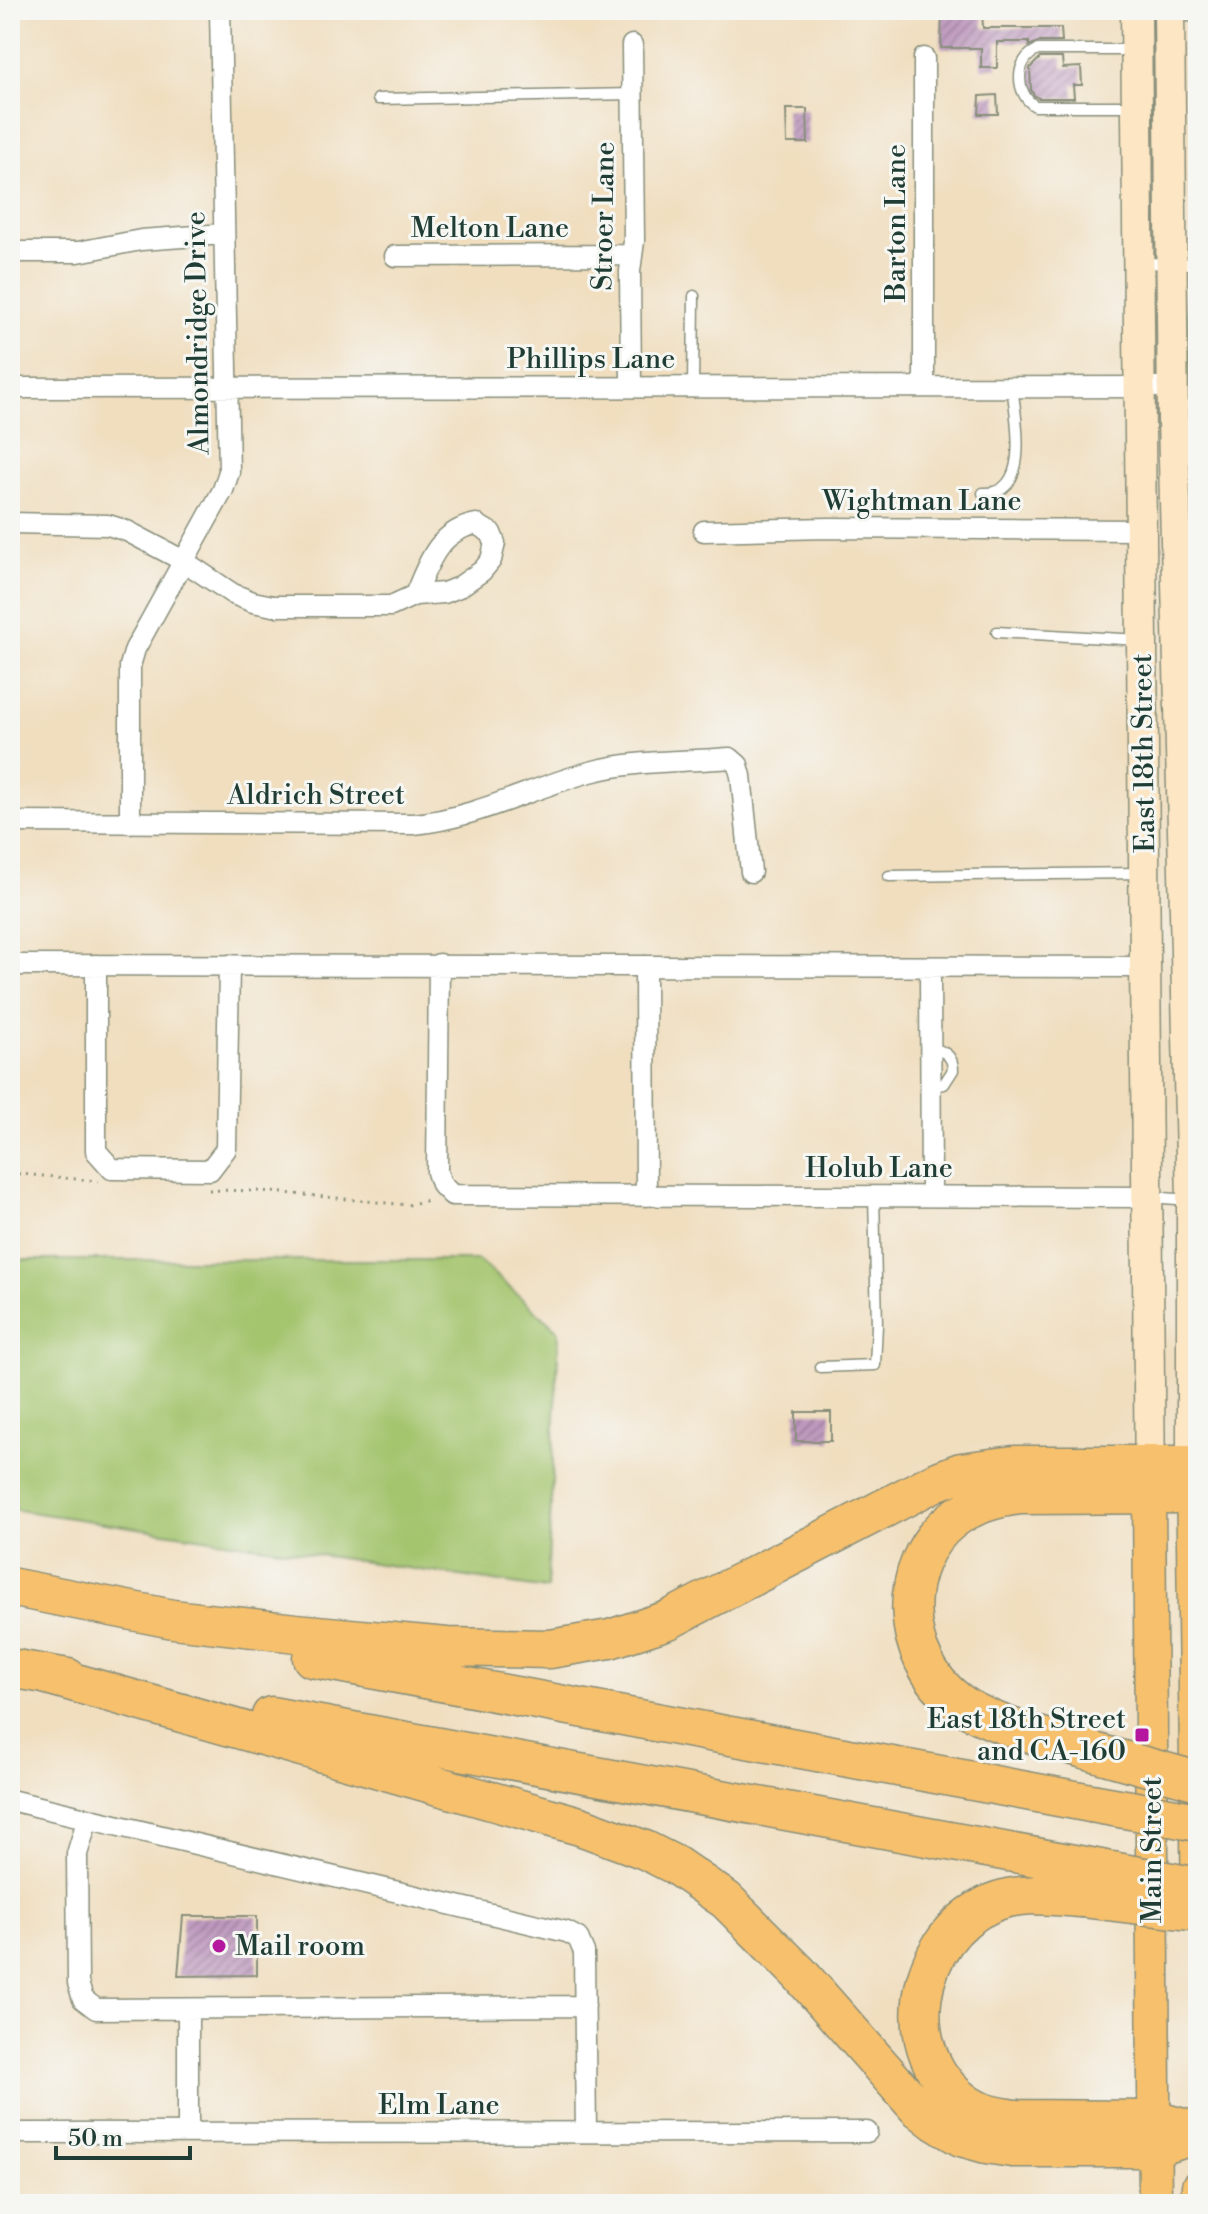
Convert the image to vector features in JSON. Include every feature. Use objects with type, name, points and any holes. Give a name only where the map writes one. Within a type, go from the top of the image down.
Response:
[{"type":"highway","points":[[10,1587],[173,1619],[320,1636],[460,1648],[550,1649],[610,1639],[668,1620],[935,1482],[961,1472],[1014,1465],[1150,1481]]},
{"type":"highway","points":[[1195,1480],[1150,1481],[993,1499],[952,1520],[935,1538],[920,1560],[910,1613],[922,1660],[938,1683],[957,1702],[1008,1724],[1198,1781]]},
{"type":"highway","points":[[10,1602],[1198,1822]]},
{"type":"highway","points":[[27,1671],[580,1826],[645,1850],[701,1882],[750,1922],[799,1973],[897,2087],[936,2122],[961,2137],[1012,2148],[1154,2134],[1198,2133]]},
{"type":"highway","points":[[27,1671],[1086,1883],[1198,1912]]},
{"type":"highway","points":[[1154,2134],[1014,2119],[991,2115],[969,2105],[949,2088],[933,2066],[923,2040],[920,2016],[922,1993],[929,1967],[940,1946],[955,1927],[984,1907],[1019,1896],[1086,1883],[1198,1887]]},
{"type":"main road","name":"East 18th Street","points":[[1136,10],[1150,1481]]},
{"type":"main road","name":"East 18th Street","points":[[1179,14],[1184,264],[1173,387],[1195,1200],[1195,1480]]},
{"type":"main road","name":"Main Street","points":[[1195,1480],[1198,1924]]},
{"type":"main road","name":"Main Street","points":[[1150,1481],[1155,2204]]},
{"type":"main road","points":[[1197,2204],[1198,2186]]},
{"type":"street","name":"Almondridge Drive","points":[[130,823],[130,666],[135,649],[223,490],[229,472],[220,10]]},
{"type":"street","name":"Stroer Lane","points":[[631,387],[632,45]]},
{"type":"street","name":"Barton Lane","points":[[924,58],[924,387]]},
{"type":"street","points":[[10,252],[78,252],[141,240],[224,234]]},
{"type":"street","name":"Melton Lane","points":[[395,256],[632,255]]},
{"type":"street","name":"Phillips Lane","points":[[10,388],[1173,387]]},
{"type":"street","points":[[10,523],[108,525],[127,531],[182,560],[233,594],[273,606],[391,606],[415,595]]},
{"type":"street","name":"Wightman Lane","points":[[704,531],[828,528],[1141,530]]},
{"type":"street","name":"Aldrich Street","points":[[10,822],[414,824],[474,813],[580,775],[613,767],[730,758],[738,765],[741,776],[751,872]]},
{"type":"street","points":[[439,964],[437,1172],[441,1184],[452,1195]]},
{"type":"street","points":[[10,965],[1146,967]]},
{"type":"street","points":[[96,965],[96,1151],[112,1169],[210,1170],[226,1149],[229,965]]},
{"type":"street","points":[[645,966],[646,1196]]},
{"type":"street","points":[[930,968],[931,1196]]},
{"type":"street","name":"Holub Lane","points":[[452,1195],[1148,1197]]},
{"type":"street","points":[[10,1800],[567,1932],[578,1938],[584,1952],[586,2132]]},
{"type":"street","points":[[88,1818],[77,1854],[78,1983],[83,1999],[96,2009],[585,2006]]},
{"type":"street","points":[[188,2009],[188,2133]]},
{"type":"street","name":"Elm Lane","points":[[10,2133],[867,2132]]},
{"type":"lane","points":[[1136,49],[1038,50],[1030,53],[1021,63],[1021,90],[1027,101],[1035,106],[1137,106]]},
{"type":"lane","points":[[378,99],[633,94]]},
{"type":"lane","points":[[1138,263],[1184,264]]},
{"type":"lane","points":[[693,387],[694,296]]},
{"type":"lane","points":[[983,493],[1004,489],[1014,476],[1017,453],[1012,387]]},
{"type":"lane","points":[[997,632],[1142,640]]},
{"type":"lane","points":[[889,876],[1145,873]]},
{"type":"lane","points":[[820,1367],[875,1365],[874,1195]]},
{"type":"lane","points":[[1148,1197],[1195,1200]]},
{"type":"path","points":[[10,1173],[101,1182]]},
{"type":"path","points":[[206,1190],[263,1191],[408,1205],[452,1195]]},
{"type":"green space","points":[[1186,294],[1198,294],[1198,557]]},
{"type":"green space","points":[[10,1260],[478,1260],[559,1331],[547,1589],[10,1509]]},
{"type":"building","points":[[942,10],[982,10],[983,28],[1061,28],[1062,42],[1038,42],[1029,46],[1029,42],[997,42],[997,68],[981,68],[981,48],[941,48]]},
{"type":"building","points":[[1040,58],[1062,58],[1063,68],[1081,67],[1082,85],[1073,85],[1074,98],[1038,98],[1034,95],[1030,68]]},
{"type":"building","points":[[997,95],[998,114],[979,114],[980,96]]},
{"type":"building","points":[[786,109],[807,109],[808,143],[787,143]]},
{"type":"building","points":[[796,1412],[831,1412],[831,1441],[796,1441]]},
{"type":"building","name":"Mail room","points":[[183,1916],[257,1916],[257,1975],[178,1976]]},
{"type":"place","name":"East 18th Street and CA-160","points":[[1142,1735]]},
{"type":"place","name":"Mail room","points":[[219,1946]]}]
